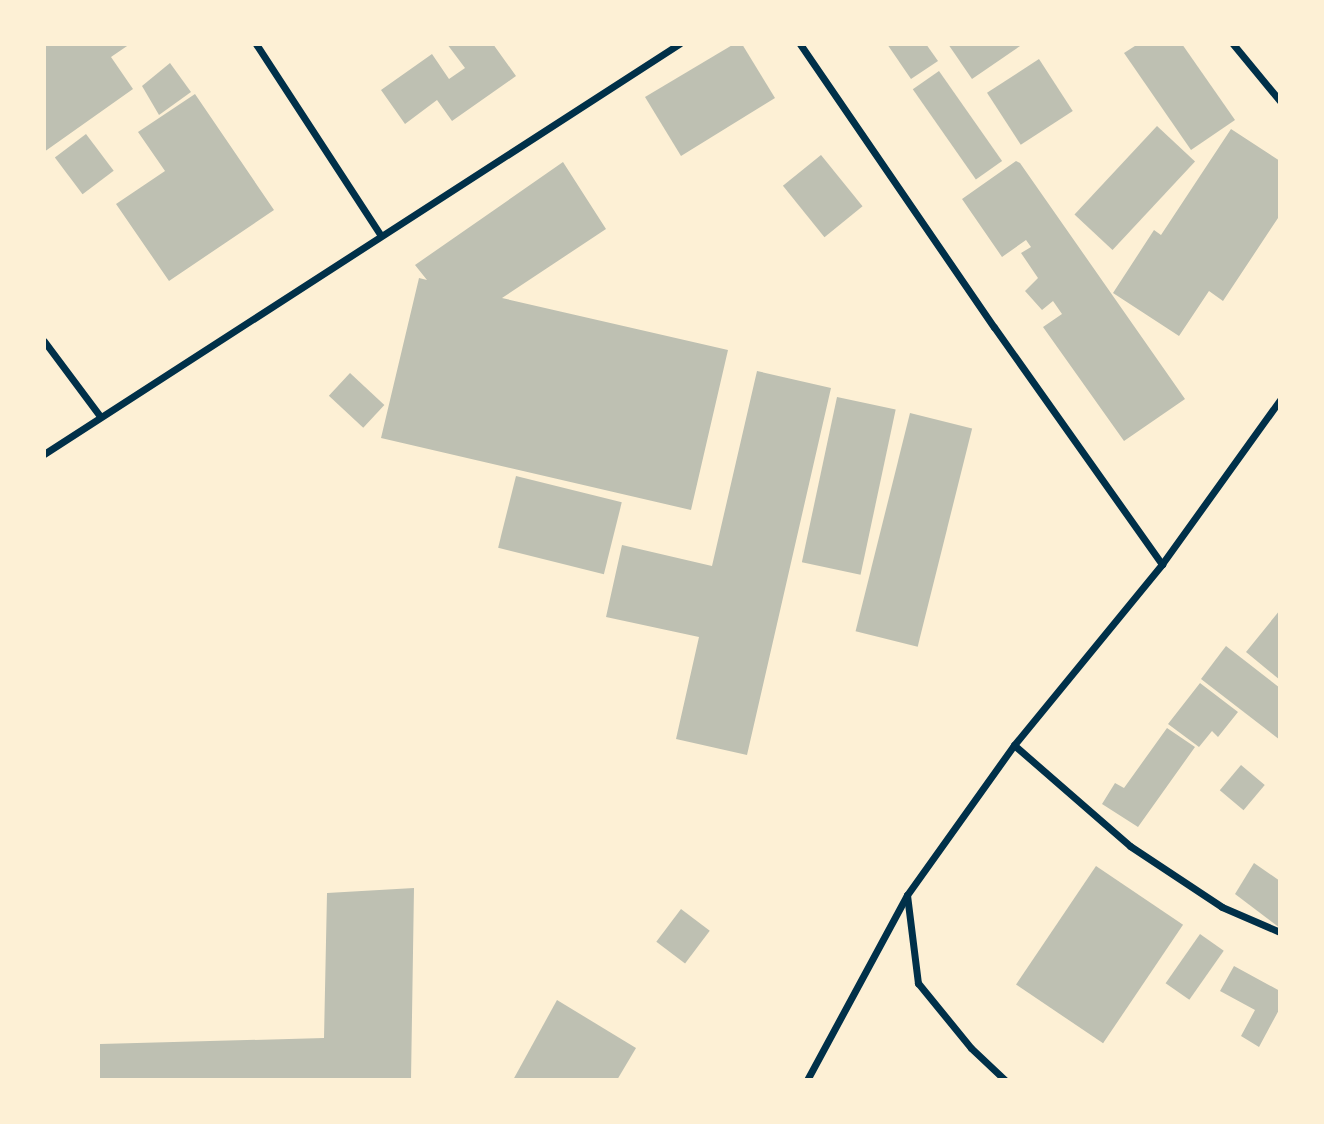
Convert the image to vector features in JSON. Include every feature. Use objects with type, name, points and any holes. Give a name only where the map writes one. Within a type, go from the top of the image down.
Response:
[{"type":"street","points":[[256,44],[380,234]]},
{"type":"street","points":[[44,453],[380,234],[679,44]]},
{"type":"street","points":[[800,44],[1161,564]]},
{"type":"street","points":[[1233,44],[1280,101]]},
{"type":"street","points":[[44,341],[100,416]]},
{"type":"street","points":[[807,1080],[906,895],[1014,746],[1161,564],[1280,400]]},
{"type":"street","points":[[1014,746],[1130,846],[1222,908],[1280,932]]},
{"type":"street","points":[[906,895],[918,983],[971,1048],[1005,1080]]},
{"type":"building","points":[[44,44],[130,44],[111,57],[133,89],[44,152]]},
{"type":"building","points":[[447,44],[493,44],[516,76],[452,121],[437,100],[405,124],[381,90],[432,54],[449,79],[465,68]]},
{"type":"building","points":[[734,44],[742,44],[775,98],[681,156],[645,97]]},
{"type":"building","points":[[887,44],[926,44],[938,61],[911,79]]},
{"type":"building","points":[[948,44],[1023,44],[972,79]]},
{"type":"building","points":[[1138,44],[1182,44],[1235,120],[1191,150],[1124,53]]},
{"type":"building","points":[[1039,59],[1073,111],[1021,145],[987,93]]},
{"type":"building","points":[[170,63],[191,92],[159,115],[142,86]]},
{"type":"building","points":[[939,71],[1002,161],[976,179],[913,89]]},
{"type":"building","points":[[195,94],[274,210],[169,281],[116,204],[165,171],[138,132]]},
{"type":"building","points":[[1157,126],[1195,161],[1113,250],[1074,214]]},
{"type":"building","points":[[1231,129],[1280,161],[1280,215],[1223,301],[1209,291],[1179,336],[1113,293],[1154,230],[1161,235]]},
{"type":"building","points":[[86,134],[114,171],[83,194],[55,157]]},
{"type":"building","points":[[821,155],[863,206],[824,237],[783,186]]},
{"type":"building","points":[[1016,161],[1020,163],[1185,399],[1124,441],[1043,327],[1062,314],[1053,301],[1042,310],[1025,291],[1038,278],[1021,253],[1031,247],[1026,240],[1002,257],[962,199]]},
{"type":"building","points":[[563,162],[606,229],[502,298],[728,350],[691,510],[381,438],[419,278],[427,280],[415,265]]},
{"type":"building","points":[[757,371],[831,388],[747,755],[676,739],[699,637],[606,617],[622,545],[712,566]]},
{"type":"building","points":[[350,373],[384,405],[363,428],[329,396]]},
{"type":"building","points":[[837,397],[896,409],[861,575],[802,562]]},
{"type":"building","points":[[910,413],[972,428],[918,647],[856,631]]},
{"type":"building","points":[[516,476],[622,502],[604,574],[498,548]]},
{"type":"building","points":[[1280,610],[1280,680],[1246,652]]},
{"type":"building","points":[[1226,646],[1280,688],[1280,740],[1201,679]]},
{"type":"building","points":[[1200,683],[1238,712],[1218,737],[1212,731],[1199,747],[1168,724]]},
{"type":"building","points":[[1167,728],[1195,747],[1138,827],[1102,804],[1115,783],[1124,788]]},
{"type":"building","points":[[1241,765],[1265,785],[1244,810],[1220,790]]},
{"type":"building","points":[[1254,863],[1280,881],[1280,928],[1235,894]]},
{"type":"building","points":[[1096,866],[1183,925],[1103,1043],[1016,985]]},
{"type":"building","points":[[414,888],[411,1080],[100,1080],[100,1044],[324,1038],[327,893]]},
{"type":"building","points":[[681,909],[710,931],[685,963],[656,942]]},
{"type":"building","points":[[1200,934],[1224,951],[1189,1000],[1166,983]]},
{"type":"building","points":[[1234,966],[1280,991],[1280,1008],[1259,1047],[1241,1036],[1255,1010],[1220,991]]},
{"type":"building","points":[[557,1000],[636,1048],[617,1080],[513,1080]]}]
